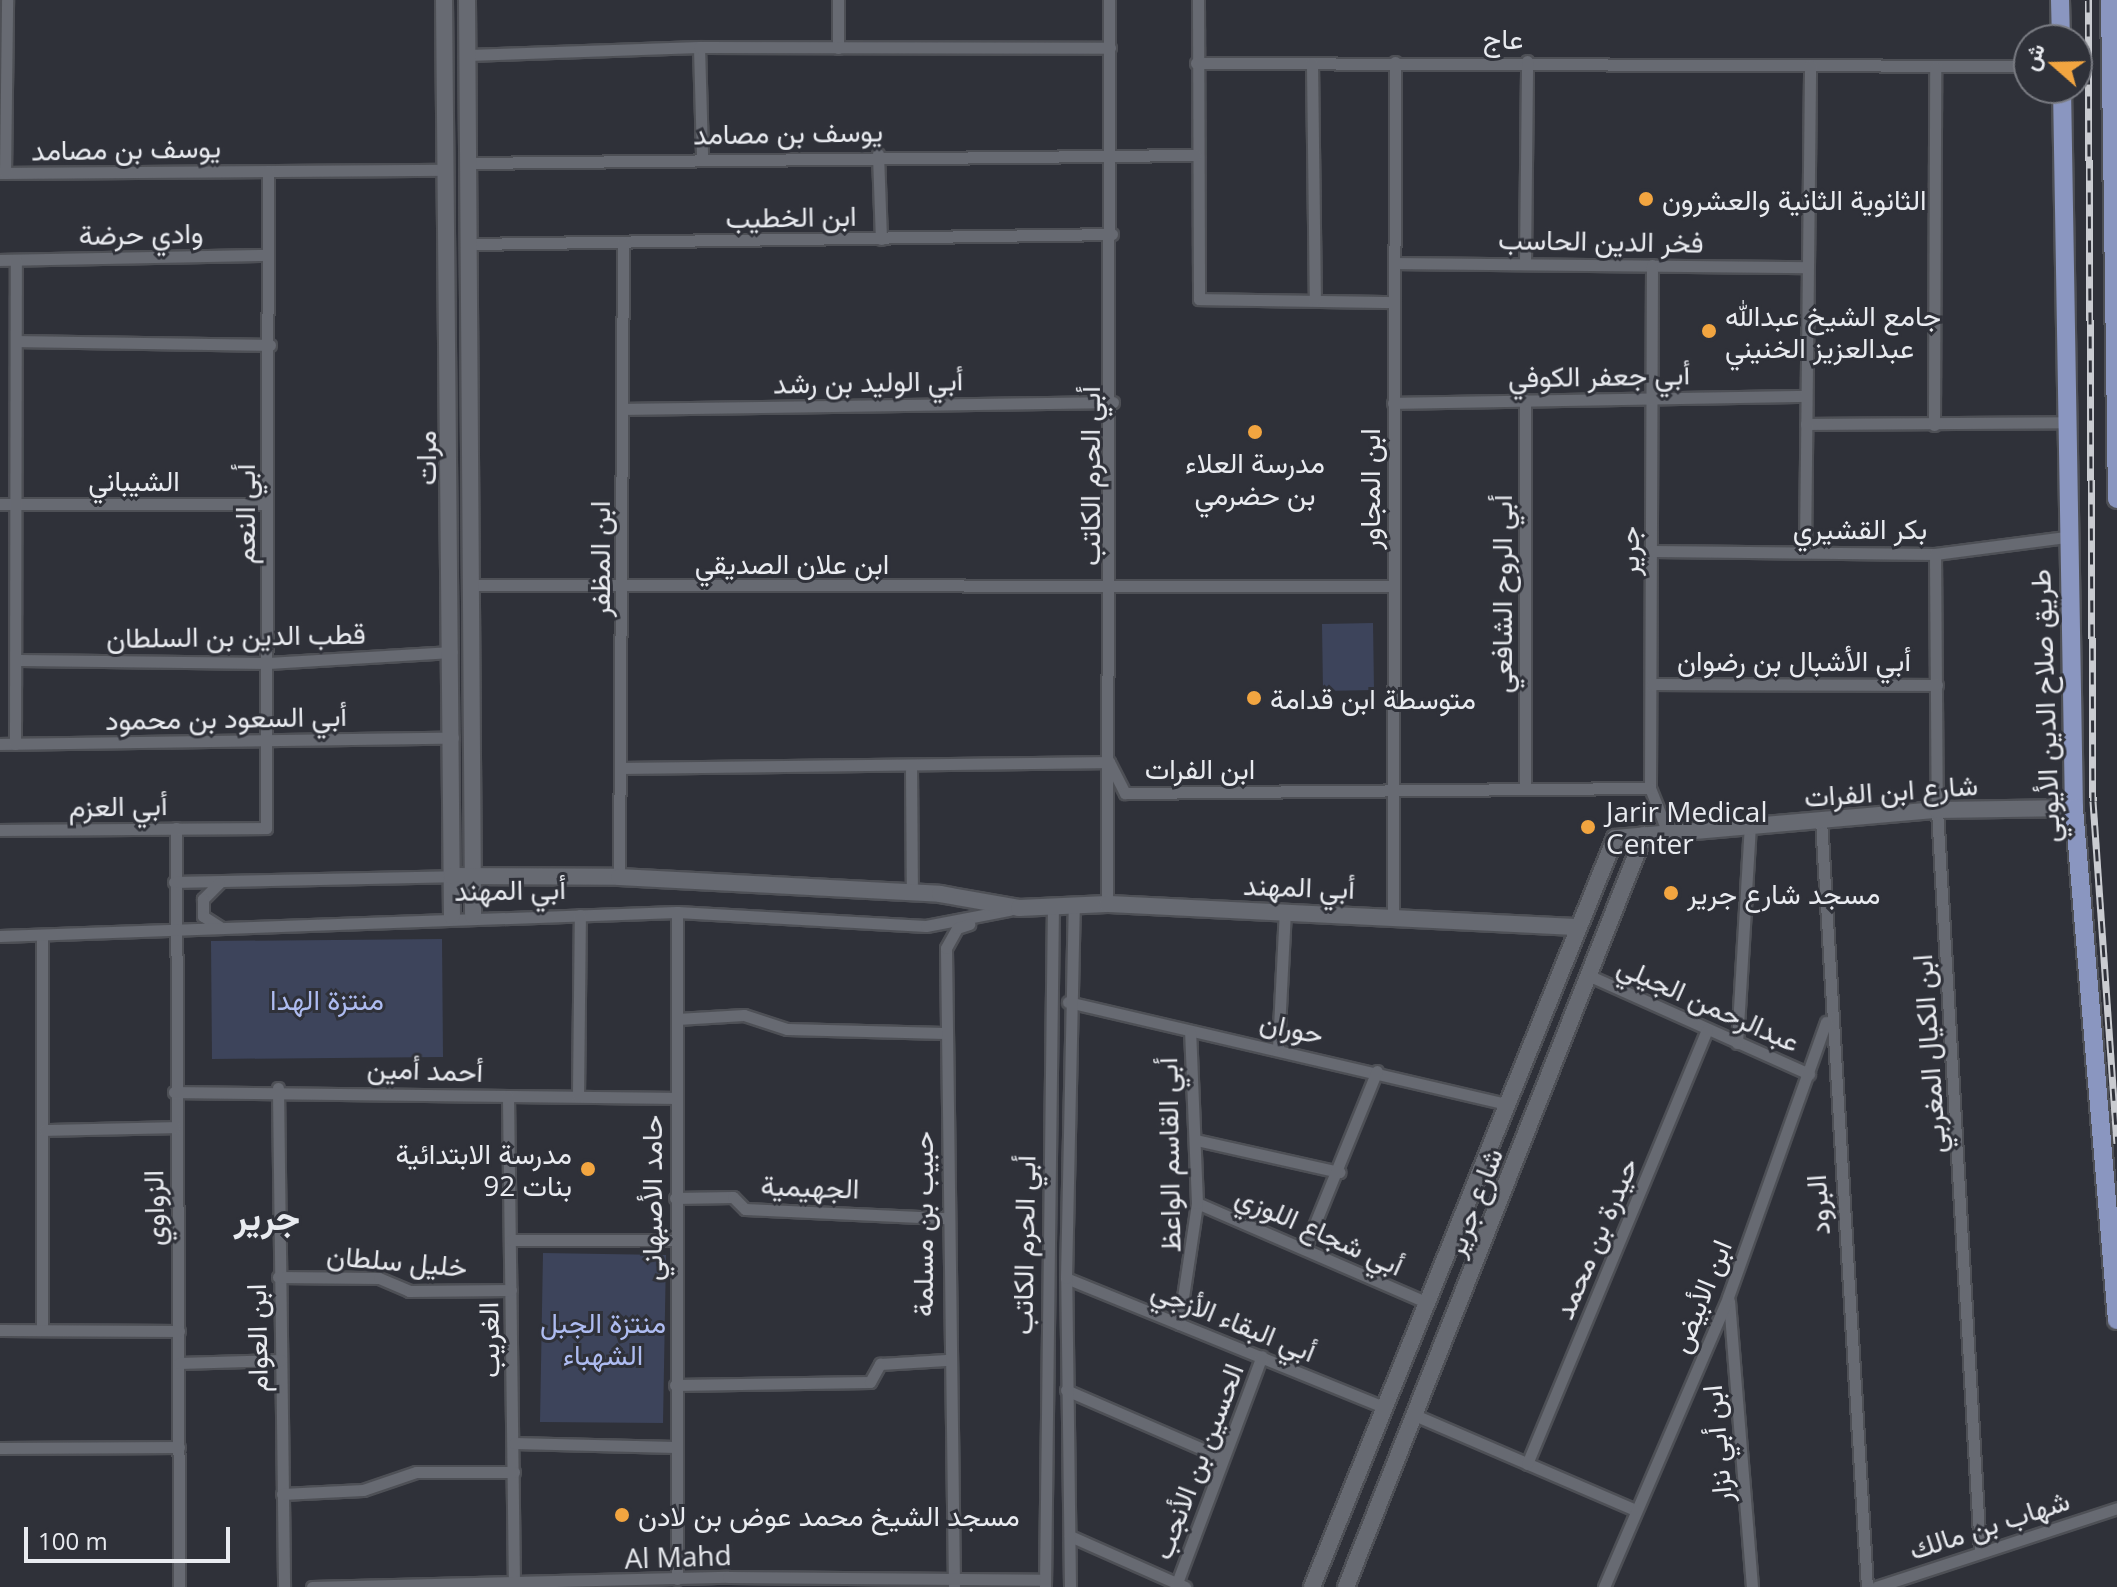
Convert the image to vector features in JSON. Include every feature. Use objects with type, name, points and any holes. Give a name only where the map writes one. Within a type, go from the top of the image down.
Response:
[{"type":"main road","points":[[2060,0],[2061,24]]},
{"type":"main road","points":[[2110,0],[2117,499]]},
{"type":"main road","name":"طريق صلاح الدين الأيوبي","points":[[2062,104],[2066,537],[2074,808],[2117,1320]]},
{"type":"street","points":[[2,173],[7,0]]},
{"type":"street","name":"مرات","points":[[444,0],[453,738],[452,916]]},
{"type":"street","name":"مرات","points":[[467,0],[473,916]]},
{"type":"street","points":[[838,0],[838,48]]},
{"type":"street","name":"أبي الحرم الكاتب","points":[[1107,904],[1113,402],[1109,0]]},
{"type":"street","points":[[1198,0],[1196,155],[1199,299],[1394,302]]},
{"type":"street","points":[[699,47],[702,157]]},
{"type":"street","points":[[468,55],[699,47],[1110,48]]},
{"type":"street","points":[[1525,262],[1527,61]]},
{"type":"street","name":"عاج","points":[[1196,63],[1527,61],[2013,66]]},
{"type":"street","name":"ابن المجاور","points":[[1393,915],[1395,62]]},
{"type":"street","points":[[1312,63],[1315,300]]},
{"type":"street","points":[[1805,552],[1805,267],[1810,65]]},
{"type":"street","points":[[1934,425],[1935,67]]},
{"type":"street","points":[[878,154],[881,239]]},
{"type":"street","name":"يوسف بن مصامد","points":[[468,163],[878,154],[1196,155]]},
{"type":"street","name":"يوسف بن مصامد","points":[[2,173],[445,170]]},
{"type":"street","name":"أبي النعم","points":[[236,831],[266,828],[269,740],[268,171]]},
{"type":"street","name":"ابن الخطيب","points":[[470,244],[1112,234]]},
{"type":"street","name":"ابن المظفر","points":[[619,877],[625,768],[621,588],[623,242]]},
{"type":"street","name":"وادي حرضة","points":[[0,260],[267,255]]},
{"type":"street","points":[[15,744],[20,660],[16,260]]},
{"type":"street","name":"فخر الدين الحاسب","points":[[1396,263],[1805,267]]},
{"type":"street","name":"جرير","points":[[1652,265],[1650,788],[1668,833]]},
{"type":"street","points":[[18,341],[270,345]]},
{"type":"street","name":"أبي جعفر الكوفي","points":[[1393,403],[1806,396]]},
{"type":"street","name":"أبي الروح الشافعي","points":[[1525,400],[1525,789]]},
{"type":"street","name":"أبي الوليد بن رشد","points":[[624,409],[1113,402]]},
{"type":"street","points":[[1806,424],[2065,422]]},
{"type":"street","name":"الشيباني","points":[[0,504],[267,504]]},
{"type":"street","name":"بكر القشيري","points":[[1653,551],[1935,554],[2066,537]]},
{"type":"street","name":"ابن الكيال المغربي","points":[[1935,554],[1937,810],[1980,1551]]},
{"type":"street","name":"ابن علان الصديقي","points":[[473,585],[621,588],[1392,586]]},
{"type":"street","name":"قطب الدين بن السلطان","points":[[20,660],[268,663],[452,652]]},
{"type":"street","name":"أبي الأشبال بن رضوان","points":[[1652,684],[1937,685]]},
{"type":"street","name":"أبي السعود بن محمود","points":[[0,744],[453,738]]},
{"type":"street","name":"ابن الفرات","points":[[625,768],[1109,762],[1125,793],[1650,788]]},
{"type":"street","points":[[911,765],[912,893]]},
{"type":"street","name":"شارع ابن الفرات","points":[[1615,838],[1937,810],[2074,808]]},
{"type":"street","name":"البرود","points":[[1821,820],[1827,1018],[1867,1587]]},
{"type":"street","points":[[1737,1043],[1750,825]]},
{"type":"street","points":[[451,828],[464,839],[472,826]]},
{"type":"street","name":"أبي العزم","points":[[0,830],[176,828],[236,831]]},
{"type":"street","name":"الزواوي","points":[[176,828],[174,1092],[179,1331],[179,1587]]},
{"type":"street","points":[[0,830],[0,842]]},
{"type":"street","name":"شارع جرير","points":[[1346,1587],[1417,1416],[1644,835]]},
{"type":"street","name":"شارع جرير","points":[[1312,1587],[1423,1301],[1615,838]]},
{"type":"street","name":"أبي المهند","points":[[174,882],[452,876],[619,877],[912,893],[1019,908]]},
{"type":"street","points":[[219,883],[203,899],[203,916],[220,927]]},
{"type":"street","name":"أبي الحرم الكاتب","points":[[1045,1583],[1053,904]]},
{"type":"street","name":"أبي المهند","points":[[0,936],[452,916],[677,912],[926,926],[1053,904],[1393,915],[1577,927]]},
{"type":"street","name":"أبي الحرم الكاتب","points":[[1070,1587],[1066,1278],[1068,1002],[1074,905]]},
{"type":"street","name":"حبيب بن مسلمة","points":[[953,1584],[946,1360],[946,948],[957,928],[1019,908]]},
{"type":"street","name":"حامد الأصبهاني","points":[[677,912],[674,1098],[677,1579]]},
{"type":"street","points":[[1278,1048],[1285,912]]},
{"type":"street","points":[[578,1096],[580,915]]},
{"type":"street","points":[[42,935],[42,1329]]},
{"type":"street","name":"عبدالرحمن الجيلي","points":[[1590,976],[1809,1074]]},
{"type":"street","name":"حوران","points":[[1068,1002],[1190,1032],[1377,1071],[1505,1104]]},
{"type":"street","points":[[677,1019],[744,1015],[787,1029],[944,1033]]},
{"type":"street","name":"ابن الأبيض","points":[[1604,1587],[1728,1297],[1827,1018]]},
{"type":"street","name":"حيدرة بن محمد","points":[[1527,1464],[1707,1030]]},
{"type":"street","name":"أبي القاسم الواعظ","points":[[1179,1324],[1197,1203],[1190,1032]]},
{"type":"street","points":[[1305,1248],[1339,1172],[1377,1071]]},
{"type":"street","name":"أحمد أمين","points":[[174,1092],[278,1088],[674,1098]]},
{"type":"street","name":"ابن العوام","points":[[278,1088],[284,1587]]},
{"type":"street","name":"الغريب","points":[[508,1096],[514,1583]]},
{"type":"street","points":[[44,1130],[175,1127]]},
{"type":"street","points":[[1196,1140],[1339,1172]]},
{"type":"street","name":"الجهيمية","points":[[675,1198],[947,1218]]},
{"type":"street","name":"أبي شجاع اللوزي","points":[[1197,1203],[1423,1301]]},
{"type":"street","points":[[511,1240],[675,1240]]},
{"type":"street","name":"خليل سلطان","points":[[278,1277],[379,1278],[409,1291],[511,1290]]},
{"type":"street","name":"أبي البقاء الأزجي","points":[[1066,1278],[1384,1407]]},
{"type":"street","name":"ابن أبي نزار","points":[[1728,1297],[1752,1587]]},
{"type":"street","points":[[0,1330],[179,1331]]},
{"type":"street","name":"الحسين بن الأنجب","points":[[1181,1585],[1223,1458],[1262,1356]]},
{"type":"street","points":[[179,1363],[281,1360]]},
{"type":"street","points":[[675,1385],[870,1382],[880,1364],[946,1360]]},
{"type":"street","points":[[1066,1390],[1223,1458]]},
{"type":"street","points":[[1417,1416],[1635,1510]]},
{"type":"street","points":[[514,1443],[675,1447]]},
{"type":"street","points":[[0,1448],[179,1447]]},
{"type":"street","points":[[282,1494],[363,1490],[416,1472],[514,1472]]},
{"type":"street","name":"شهاب بن مالك","points":[[1876,1587],[2117,1508]]},
{"type":"street","points":[[1070,1536],[1181,1585]]},
{"type":"street","name":"Al Mahd","points":[[312,1587],[514,1583],[608,1585],[677,1579],[728,1582],[1045,1583]]},
{"type":"green space","points":[[1373,623],[1374,690],[1323,691],[1322,624]]},
{"type":"green space","name":"منتزة الهدا","points":[[442,939],[443,1057],[212,1059],[211,941]]},
{"type":"green space","name":"منتزة الجبل الشهباء","points":[[543,1253],[666,1255],[663,1423],[540,1422]]},
{"type":"railway","points":[[2088,0],[2093,801],[2117,1143]]},
{"type":"place","name":"الثانوية الثانية والعشرون","points":[[1646,199]]},
{"type":"place","name":"جامع الشيخ عبدالله عبدالعزيز الخنيني","points":[[1709,331]]},
{"type":"place","name":"مدرسة العلاء بن حضرمي","points":[[1255,432]]},
{"type":"place","name":"متوسطة ابن قدامة","points":[[1254,698]]},
{"type":"place","name":"Jarir Medical Center","points":[[1588,827]]},
{"type":"place","name":"مسجد شارع جرير","points":[[1671,893]]},
{"type":"place","name":"مدرسة الابتدائية 92 بنات","points":[[588,1169]]},
{"type":"place","name":"مسجد الشيخ محمد عوض بن لادن","points":[[622,1515]]},
{"type":"district","name":"جرير","points":[[267,1217]]}]
